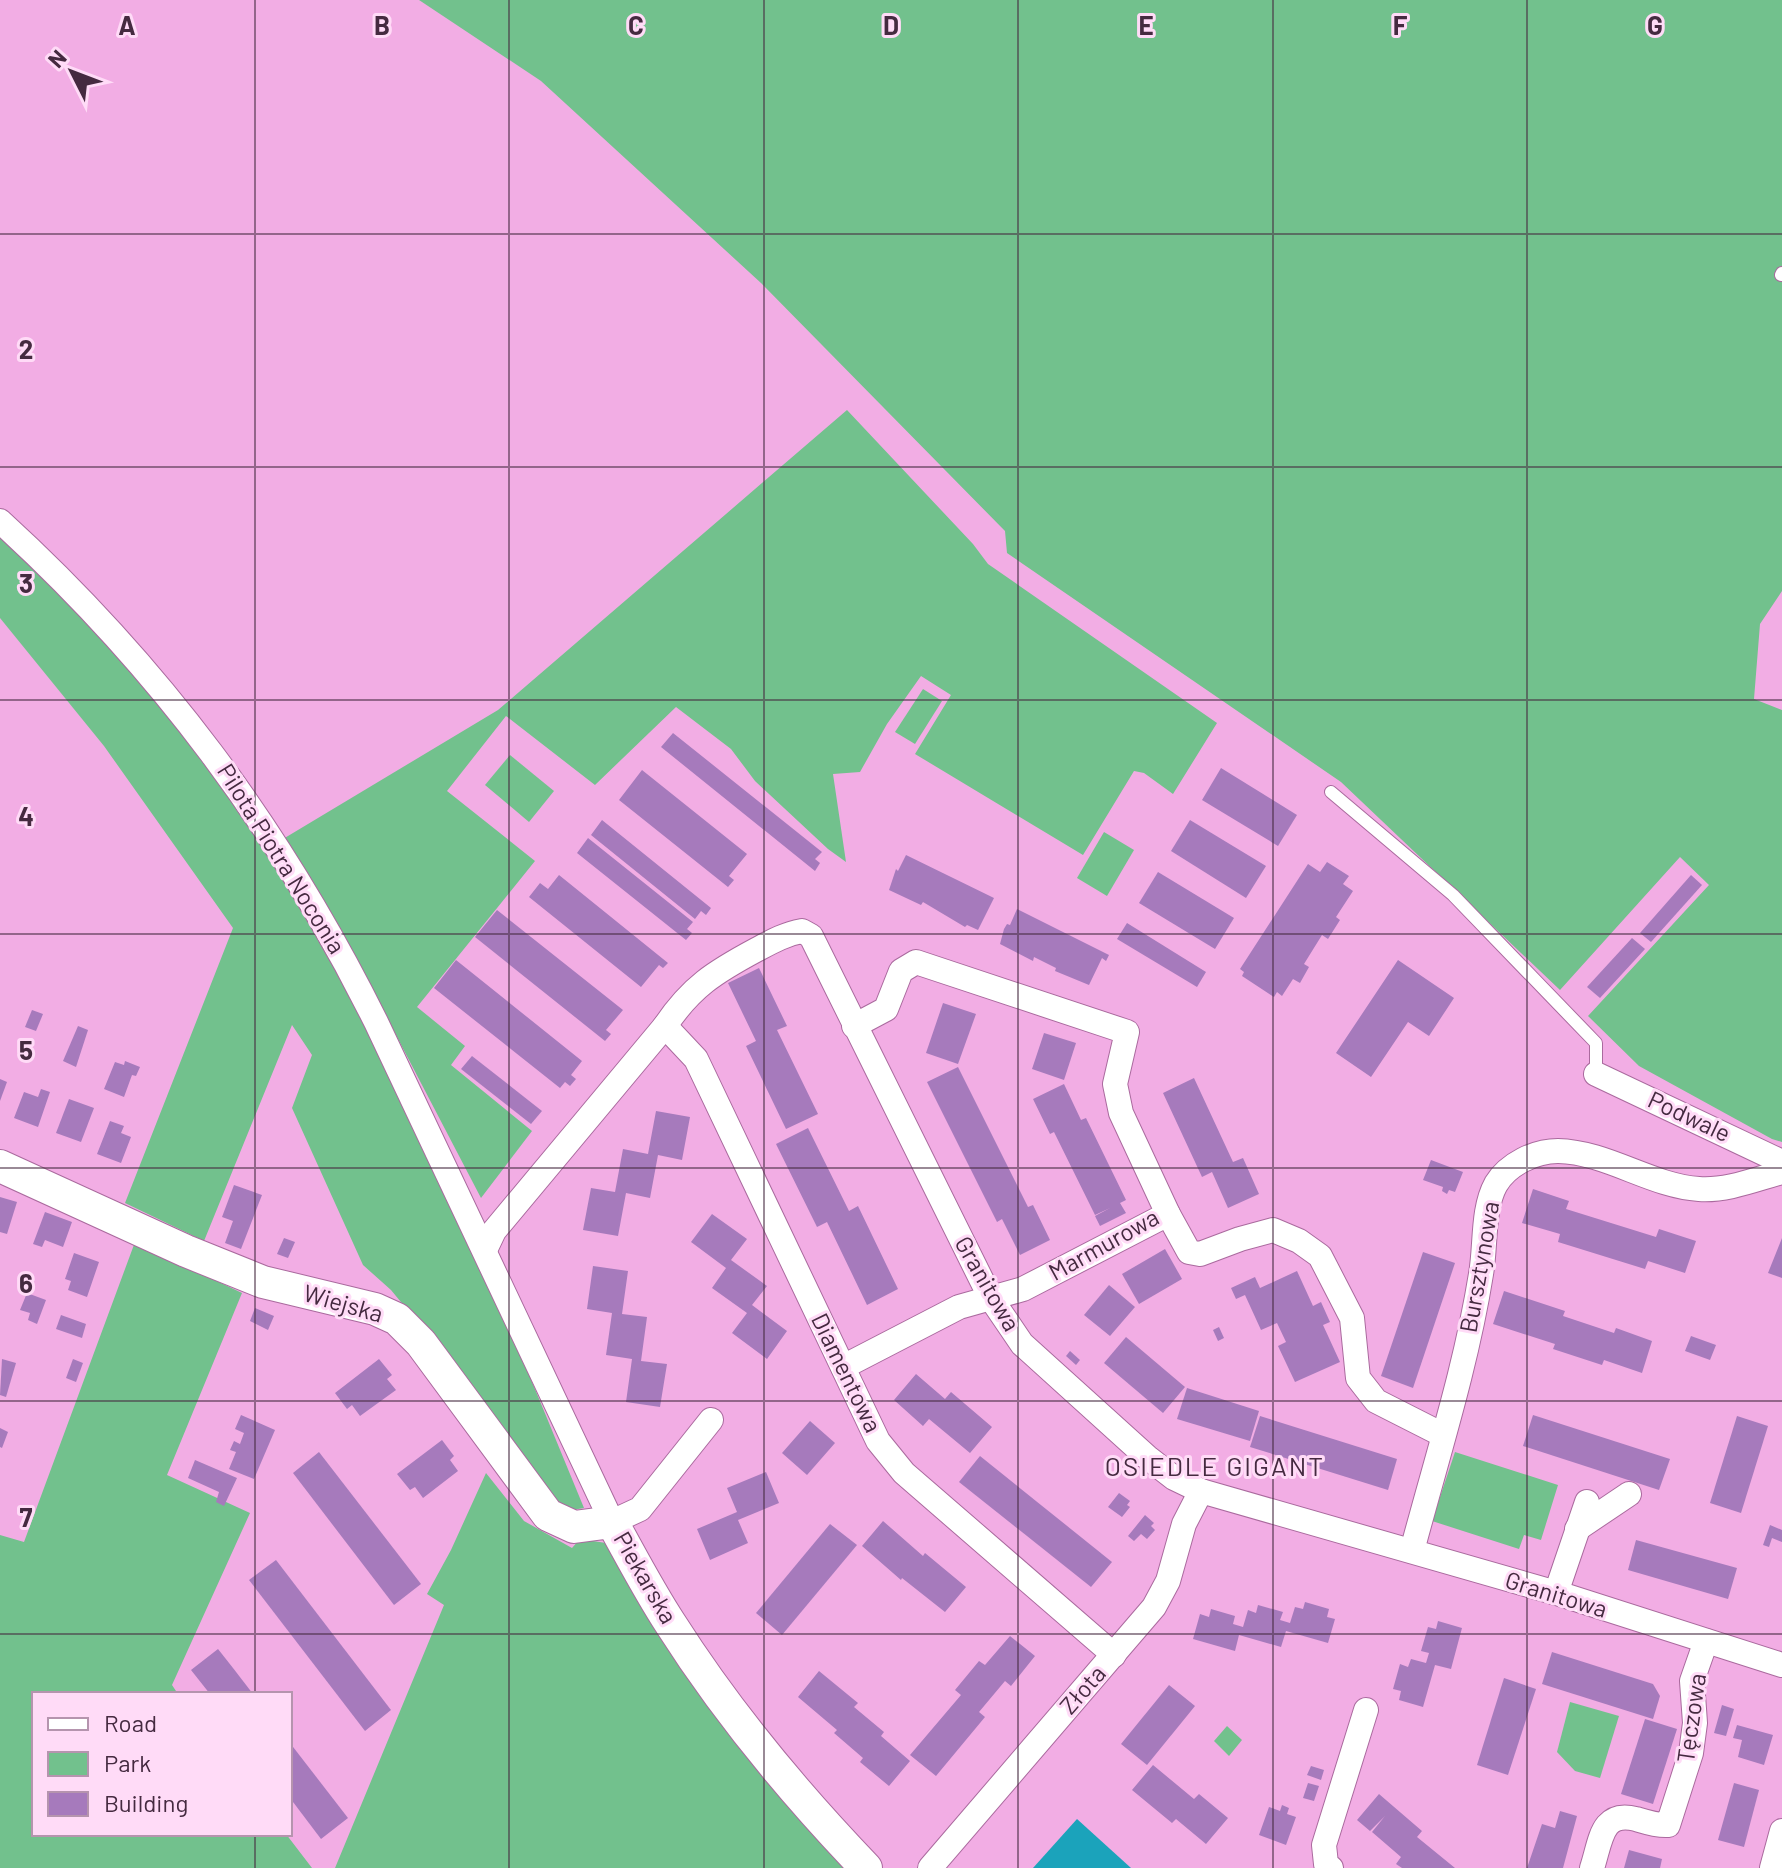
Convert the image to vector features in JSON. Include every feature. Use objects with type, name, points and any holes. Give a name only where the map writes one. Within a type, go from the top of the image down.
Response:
[{"type":"street","name":"Pilota Piotra Noconia","points":[[0,521],[116,635],[221,762],[260,819],[344,956],[485,1250]]},
{"type":"street","name":"Granitowa","points":[[485,1250],[494,1231],[665,1026],[679,1005],[713,973],[787,933],[802,931],[811,936],[990,1297],[1022,1344],[1174,1478],[1201,1491],[1556,1593],[1782,1665]]},
{"type":"street","name":"Marmurowa","points":[[843,1367],[959,1307],[1023,1289],[1168,1214],[1121,1113],[1115,1084],[1127,1032],[916,962],[901,971],[886,1009],[854,1026]]},
{"type":"street","name":"Diamentowa","points":[[665,1026],[696,1059],[878,1441],[904,1473],[1114,1655]]},
{"type":"street","name":"Podwale","points":[[1596,1074],[1782,1162]]},
{"type":"street","name":"Bursztynowa","points":[[1412,1551],[1481,1274],[1492,1195],[1507,1171],[1531,1157],[1558,1151],[1587,1156],[1670,1184],[1698,1189],[1731,1186],[1782,1172]]},
{"type":"street","name":"Wiejska","points":[[0,1166],[186,1251],[263,1282],[375,1309],[397,1319],[421,1343],[548,1515],[574,1527],[612,1522]]},
{"type":"street","points":[[1168,1214],[1189,1252],[1200,1254],[1273,1230],[1299,1241],[1320,1256],[1352,1318],[1358,1378],[1376,1401],[1443,1435]]},
{"type":"street","name":"Piekarska","points":[[485,1250],[612,1522],[670,1623],[717,1691],[790,1783],[866,1868]]},
{"type":"street","points":[[612,1522],[640,1509],[711,1420]]},
{"type":"street","name":"Złota","points":[[930,1868],[1154,1607],[1168,1581],[1184,1524],[1201,1491]]},
{"type":"street","points":[[1577,1529],[1629,1494]]},
{"type":"street","points":[[1556,1593],[1587,1502]]},
{"type":"street","name":"Tęczowa","points":[[1592,1868],[1607,1825],[1613,1818],[1622,1815],[1668,1825],[1691,1753],[1695,1723],[1692,1681],[1706,1641]]},
{"type":"street","points":[[1331,1868],[1326,1864],[1324,1845],[1366,1710]]},
{"type":"street","points":[[1772,1868],[1782,1831]]},
{"type":"lane","points":[[1331,792],[1453,895],[1596,1043],[1596,1074]]},
{"type":"green space","points":[[419,0],[1782,0],[1782,591],[1760,624],[1754,699],[1782,710],[1782,1142],[1639,1066],[1588,1016],[1709,885],[1680,857],[1560,990],[1341,782],[1007,553],[1005,531],[761,283],[541,81]]},
{"type":"green space","points":[[847,410],[973,544],[988,564],[1217,723],[1173,794],[1144,773],[1134,771],[1083,855],[915,754],[951,695],[921,676],[887,724],[860,772],[833,774],[846,862],[755,781],[731,749],[676,707],[595,785],[506,716],[447,791],[535,861],[417,1007],[465,1046],[451,1065],[532,1131],[481,1198],[386,1016],[283,839],[498,710]]},
{"type":"green space","points":[[0,532],[153,690],[297,892],[365,1018],[509,1326],[584,1508],[572,1510],[558,1501],[391,1290],[363,1265],[292,1108],[312,1055],[292,1025],[204,1241],[125,1203],[233,928],[104,746],[0,618]]},
{"type":"green space","points":[[923,689],[942,701],[915,744],[895,732]]},
{"type":"green space","points":[[510,755],[554,791],[529,822],[485,785]]},
{"type":"green space","points":[[1104,832],[1134,850],[1107,896],[1077,878]]},
{"type":"green space","points":[[135,1242],[242,1293],[167,1475],[250,1513],[172,1685],[177,1692],[32,1692],[32,1836],[288,1836],[312,1868],[0,1868],[0,1535],[24,1542]]},
{"type":"green space","points":[[1455,1452],[1558,1485],[1541,1540],[1524,1535],[1519,1549],[1432,1521]]},
{"type":"green space","points":[[486,1473],[524,1521],[572,1548],[580,1539],[606,1543],[853,1868],[335,1868],[444,1605],[427,1594]]},
{"type":"green space","points":[[1570,1702],[1619,1716],[1600,1778],[1575,1771],[1557,1752]]},
{"type":"green space","points":[[1227,1726],[1242,1740],[1229,1756],[1214,1741]]},
{"type":"shaded area","points":[[1077,1819],[1131,1868],[1033,1868]]},
{"type":"building","points":[[673,733],[822,852],[815,859],[820,863],[815,871],[661,747]]},
{"type":"building","points":[[1221,768],[1297,815],[1278,846],[1202,800]]},
{"type":"building","points":[[642,770],[747,854],[729,876],[734,880],[728,887],[619,800]]},
{"type":"building","points":[[602,820],[711,908],[706,915],[701,911],[695,919],[591,835]]},
{"type":"building","points":[[1190,820],[1266,866],[1246,898],[1171,851]]},
{"type":"building","points":[[588,838],[693,922],[687,929],[692,933],[686,940],[577,853]]},
{"type":"building","points":[[906,855],[994,898],[978,930],[965,927],[923,902],[921,905],[889,890],[896,869],[898,871]]},
{"type":"building","points":[[1327,862],[1349,876],[1343,884],[1353,891],[1336,917],[1340,920],[1328,939],[1322,935],[1304,964],[1309,967],[1300,983],[1293,979],[1282,996],[1277,992],[1274,997],[1242,976],[1244,972],[1240,969],[1308,864],[1320,872]]},
{"type":"building","points":[[1158,872],[1234,918],[1215,949],[1139,903]]},
{"type":"building","points":[[559,875],[668,963],[663,968],[659,965],[641,987],[529,897],[540,883],[548,889]]},
{"type":"building","points":[[1691,875],[1702,885],[1651,942],[1640,933]]},
{"type":"building","points":[[1017,909],[1109,955],[1106,961],[1102,958],[1089,985],[1055,971],[1056,968],[1034,957],[1033,961],[1000,944],[1004,929],[1007,924],[1010,925]]},
{"type":"building","points":[[497,910],[623,1010],[606,1030],[611,1034],[605,1041],[475,937]]},
{"type":"building","points":[[1127,923],[1206,972],[1197,987],[1117,939]]},
{"type":"building","points":[[1632,938],[1645,949],[1600,998],[1587,987]]},
{"type":"building","points":[[456,960],[582,1061],[571,1075],[576,1079],[570,1086],[565,1082],[560,1088],[434,988]]},
{"type":"building","points":[[1398,960],[1454,998],[1429,1036],[1408,1022],[1371,1077],[1336,1053]]},
{"type":"building","points":[[759,968],[787,1026],[777,1030],[818,1114],[786,1129],[746,1046],[756,1041],[728,983]]},
{"type":"building","points":[[943,1003],[976,1014],[958,1064],[926,1053]]},
{"type":"building","points":[[32,1010],[43,1014],[36,1031],[25,1027]]},
{"type":"building","points":[[78,1026],[88,1030],[76,1067],[63,1061]]},
{"type":"building","points":[[1044,1033],[1076,1043],[1064,1080],[1032,1069]]},
{"type":"building","points":[[472,1056],[542,1111],[531,1124],[461,1069]]},
{"type":"building","points":[[125,1061],[140,1067],[136,1076],[132,1075],[124,1097],[104,1089],[115,1062],[124,1065]]},
{"type":"building","points":[[958,1067],[1028,1207],[1033,1205],[1050,1240],[1020,1255],[1002,1219],[997,1222],[927,1082]]},
{"type":"building","points":[[1194,1078],[1233,1162],[1243,1158],[1259,1194],[1228,1208],[1212,1172],[1202,1177],[1163,1093]]},
{"type":"building","points":[[0,1079],[7,1082],[0,1101]]},
{"type":"building","points":[[1064,1084],[1081,1120],[1086,1118],[1126,1200],[1120,1203],[1126,1213],[1100,1226],[1095,1216],[1110,1208],[1095,1215],[1054,1132],[1050,1134],[1033,1099]]},
{"type":"building","points":[[41,1089],[50,1092],[38,1127],[14,1118],[24,1092],[38,1097]]},
{"type":"building","points":[[69,1099],[94,1108],[81,1142],[56,1133]]},
{"type":"building","points":[[656,1111],[690,1117],[682,1160],[658,1155],[650,1198],[626,1193],[618,1236],[583,1230],[591,1188],[615,1192],[623,1149],[648,1154]]},
{"type":"building","points":[[110,1121],[124,1126],[121,1133],[131,1137],[121,1163],[97,1154]]},
{"type":"building","points":[[808,1128],[849,1211],[858,1206],[898,1289],[867,1305],[827,1222],[817,1227],[776,1144]]},
{"type":"building","points":[[1431,1160],[1463,1172],[1455,1192],[1449,1190],[1447,1194],[1442,1191],[1443,1187],[1423,1180]]},
{"type":"building","points":[[234,1185],[262,1195],[241,1249],[225,1243],[233,1221],[222,1217]]},
{"type":"building","points":[[1533,1189],[1569,1201],[1566,1209],[1656,1237],[1659,1229],[1696,1241],[1685,1273],[1648,1261],[1645,1269],[1558,1242],[1560,1234],[1522,1223]]},
{"type":"building","points":[[0,1197],[17,1202],[7,1234],[0,1232]]},
{"type":"building","points":[[45,1212],[72,1222],[63,1247],[45,1240],[42,1247],[33,1244]]},
{"type":"building","points":[[712,1214],[747,1239],[731,1260],[767,1286],[752,1305],[787,1331],[767,1359],[732,1333],[747,1313],[712,1288],[726,1268],[691,1242]]},
{"type":"building","points":[[284,1238],[295,1242],[288,1258],[277,1254]]},
{"type":"building","points":[[1782,1238],[1782,1278],[1768,1273]]},
{"type":"building","points":[[1165,1249],[1182,1279],[1139,1304],[1122,1274]]},
{"type":"building","points":[[1423,1252],[1455,1263],[1413,1388],[1381,1376]]},
{"type":"building","points":[[74,1253],[99,1262],[87,1297],[68,1290],[71,1281],[65,1279]]},
{"type":"building","points":[[593,1266],[628,1271],[622,1314],[647,1317],[641,1361],[667,1364],[660,1407],[626,1402],[632,1359],[606,1355],[612,1313],[587,1309]]},
{"type":"building","points":[[1297,1271],[1313,1306],[1321,1302],[1330,1322],[1323,1325],[1340,1362],[1295,1382],[1278,1346],[1286,1342],[1277,1323],[1261,1330],[1245,1295],[1236,1299],[1231,1288],[1255,1277],[1260,1288]]},
{"type":"building","points":[[1109,1285],[1135,1307],[1110,1336],[1084,1315]]},
{"type":"building","points":[[1504,1291],[1565,1311],[1563,1316],[1614,1333],[1616,1328],[1652,1341],[1642,1373],[1604,1360],[1602,1365],[1553,1349],[1555,1344],[1493,1324]]},
{"type":"building","points":[[27,1293],[46,1300],[37,1324],[28,1320],[30,1313],[20,1310]]},
{"type":"building","points":[[255,1308],[274,1316],[268,1330],[250,1321]]},
{"type":"building","points":[[61,1315],[86,1324],[82,1338],[56,1329]]},
{"type":"building","points":[[1219,1327],[1224,1338],[1218,1341],[1213,1330]]},
{"type":"building","points":[[1691,1336],[1716,1345],[1710,1360],[1685,1351]]},
{"type":"building","points":[[1126,1337],[1185,1387],[1163,1413],[1104,1363]]},
{"type":"building","points":[[1070,1351],[1080,1360],[1076,1365],[1066,1356]]},
{"type":"building","points":[[2,1359],[16,1363],[6,1397],[0,1395]]},
{"type":"building","points":[[73,1359],[83,1363],[76,1382],[66,1378]]},
{"type":"building","points":[[379,1359],[392,1375],[387,1379],[396,1390],[360,1416],[352,1405],[347,1409],[335,1393]]},
{"type":"building","points":[[916,1374],[945,1399],[951,1392],[992,1427],[970,1453],[929,1419],[923,1426],[894,1400]]},
{"type":"building","points":[[1187,1388],[1259,1411],[1250,1441],[1177,1419]]},
{"type":"building","points":[[241,1415],[275,1430],[254,1479],[229,1469],[236,1452],[230,1450],[234,1441],[240,1444],[244,1433],[235,1429]]},
{"type":"building","points":[[1533,1415],[1670,1459],[1659,1490],[1523,1446]]},
{"type":"building","points":[[1260,1416],[1397,1459],[1388,1490],[1250,1447]]},
{"type":"building","points":[[1737,1416],[1768,1426],[1741,1513],[1710,1503]]},
{"type":"building","points":[[810,1421],[835,1443],[807,1475],[782,1453]]},
{"type":"building","points":[[0,1428],[8,1432],[2,1448],[0,1447]]},
{"type":"building","points":[[442,1440],[454,1456],[450,1460],[458,1471],[423,1498],[415,1487],[410,1490],[397,1474]]},
{"type":"building","points":[[319,1452],[421,1584],[394,1605],[293,1473]]},
{"type":"building","points":[[980,1456],[1112,1562],[1091,1587],[959,1482]]},
{"type":"building","points":[[195,1460],[237,1478],[224,1506],[216,1502],[219,1492],[188,1478]]},
{"type":"building","points":[[766,1472],[779,1503],[738,1520],[748,1543],[710,1560],[697,1529],[737,1512],[727,1488]]},
{"type":"building","points":[[1119,1493],[1130,1501],[1127,1505],[1130,1507],[1122,1517],[1108,1507]]},
{"type":"building","points":[[1145,1515],[1154,1523],[1151,1526],[1155,1530],[1147,1539],[1141,1534],[1134,1541],[1128,1536]]},
{"type":"building","points":[[883,1521],[923,1556],[925,1553],[966,1587],[945,1612],[862,1546]]},
{"type":"building","points":[[830,1524],[857,1545],[782,1635],[756,1613]]},
{"type":"building","points":[[1770,1525],[1782,1530],[1782,1542],[1772,1538],[1769,1547],[1763,1545]]},
{"type":"building","points":[[1636,1540],[1737,1568],[1728,1599],[1628,1570]]},
{"type":"building","points":[[276,1560],[391,1710],[365,1731],[249,1580]]},
{"type":"building","points":[[1305,1602],[1329,1609],[1327,1617],[1335,1619],[1328,1643],[1286,1631],[1281,1647],[1239,1635],[1235,1651],[1193,1639],[1200,1614],[1209,1617],[1211,1609],[1235,1616],[1233,1624],[1243,1627],[1248,1610],[1256,1613],[1258,1605],[1283,1612],[1280,1620],[1290,1623],[1295,1607],[1303,1609]]},
{"type":"building","points":[[1438,1621],[1462,1628],[1451,1669],[1435,1665],[1423,1707],[1399,1700],[1401,1691],[1393,1689],[1400,1664],[1408,1667],[1411,1659],[1426,1663],[1429,1653],[1421,1651],[1428,1627],[1436,1629]]},
{"type":"building","points":[[1010,1636],[1035,1656],[1011,1686],[1005,1681],[979,1712],[985,1717],[936,1776],[910,1755],[961,1695],[955,1690],[979,1661],[985,1665]]},
{"type":"building","points":[[218,1649],[251,1692],[208,1692],[191,1670]]},
{"type":"building","points":[[1552,1652],[1653,1684],[1660,1696],[1653,1719],[1542,1684]]},
{"type":"building","points":[[819,1671],[858,1703],[854,1707],[884,1732],[881,1736],[910,1761],[889,1786],[860,1762],[863,1758],[834,1733],[837,1730],[798,1697]]},
{"type":"building","points":[[1504,1678],[1536,1689],[1508,1775],[1477,1765]]},
{"type":"building","points":[[1169,1685],[1195,1706],[1147,1765],[1121,1744]]},
{"type":"building","points":[[1722,1705],[1734,1709],[1726,1736],[1714,1733]]},
{"type":"building","points":[[1645,1719],[1677,1729],[1653,1804],[1621,1794]]},
{"type":"building","points":[[1737,1725],[1773,1735],[1764,1765],[1738,1757],[1742,1740],[1733,1738]]},
{"type":"building","points":[[292,1746],[348,1818],[321,1839],[292,1801]]},
{"type":"building","points":[[1153,1765],[1194,1799],[1199,1794],[1228,1818],[1206,1844],[1176,1819],[1172,1823],[1132,1790]]},
{"type":"building","points":[[1311,1766],[1324,1770],[1321,1780],[1307,1775]]},
{"type":"building","points":[[1308,1783],[1319,1786],[1314,1801],[1303,1798]]},
{"type":"building","points":[[1734,1783],[1759,1790],[1744,1847],[1718,1840]]},
{"type":"building","points":[[1379,1794],[1422,1831],[1417,1837],[1455,1868],[1402,1868],[1396,1864],[1401,1857],[1372,1832],[1385,1816],[1370,1831],[1357,1820]]},
{"type":"building","points":[[1282,1805],[1289,1808],[1287,1814],[1296,1817],[1286,1845],[1259,1835],[1269,1807],[1280,1811]]},
{"type":"building","points":[[1560,1811],[1577,1816],[1563,1868],[1527,1868],[1542,1824],[1555,1828]]},
{"type":"building","points":[[1629,1850],[1662,1859],[1660,1868],[1624,1868]]},
{"type":"district","name":"OSIEDLE GIGANT","points":[[1215,1467]]}]
